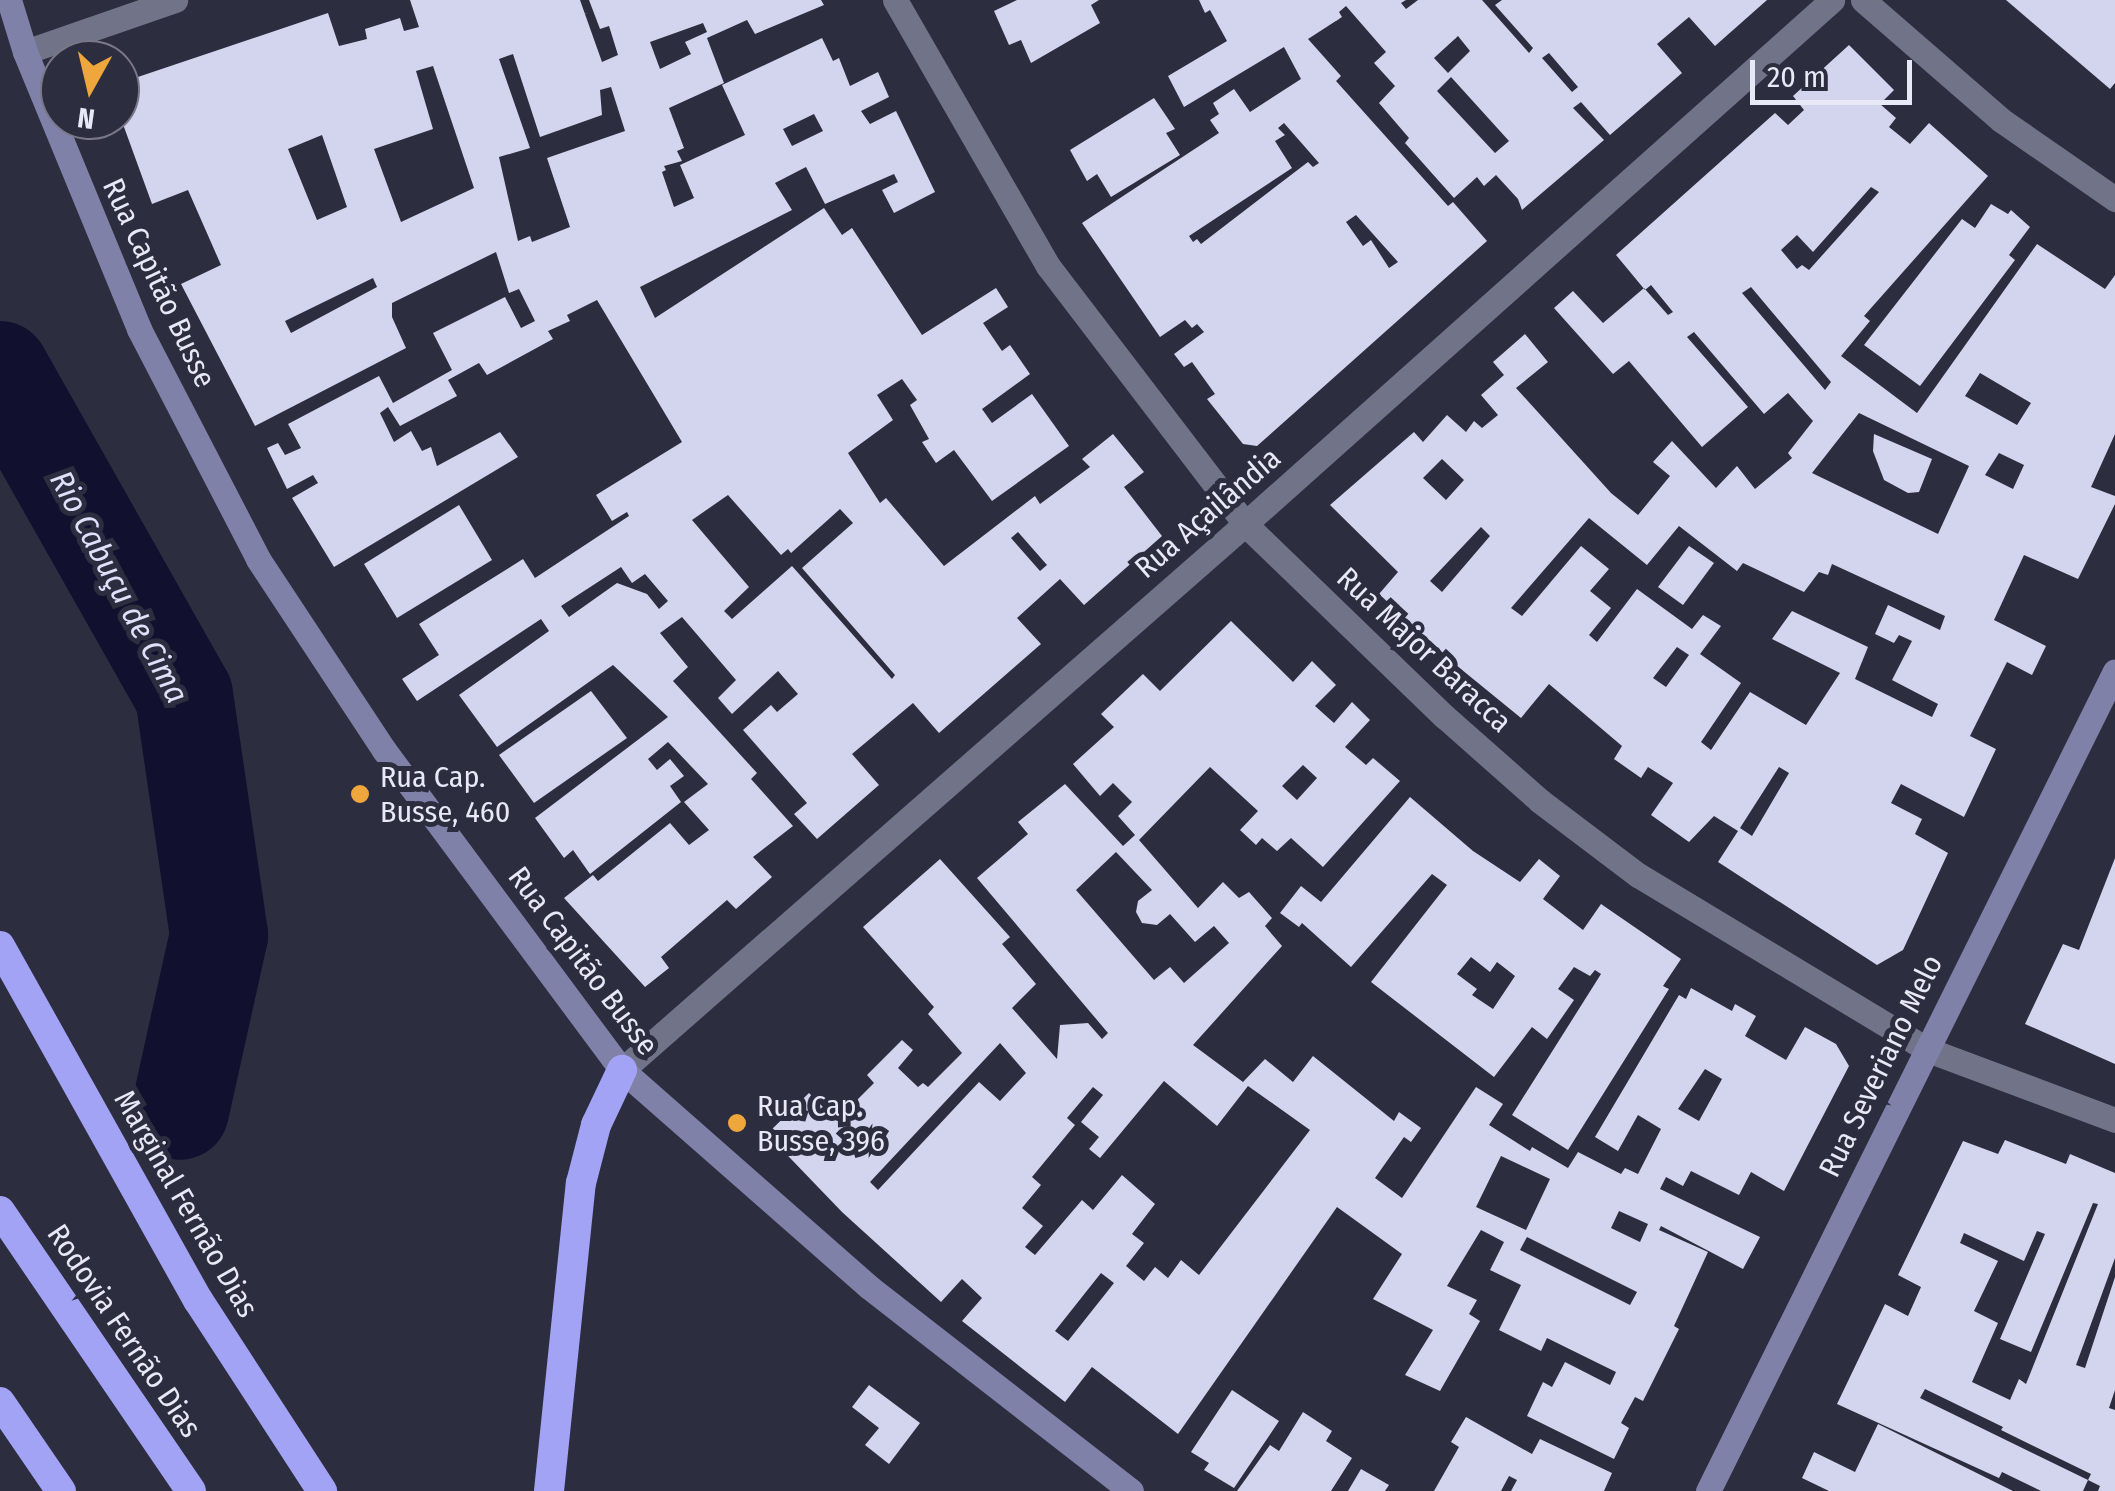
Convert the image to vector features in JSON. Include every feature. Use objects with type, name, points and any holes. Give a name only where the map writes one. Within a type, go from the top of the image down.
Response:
[{"type":"highway","name":"Marginal Fernão Dias","points":[[0,946],[198,1300],[322,1491]]},
{"type":"highway","points":[[549,1491],[581,1183],[596,1125],[622,1070]]},
{"type":"highway","name":"Rodovia Fernão Dias","points":[[0,1211],[190,1491]]},
{"type":"highway","points":[[0,1402],[61,1491]]},
{"type":"street","name":"Rua Capitão Busse","points":[[8,0],[25,52],[139,329],[258,559],[384,750],[622,1070],[868,1287],[1131,1491]]},
{"type":"street","points":[[25,52],[175,0]]},
{"type":"street","name":"Rua Major Baracca","points":[[895,0],[1048,266],[1245,524],[1444,716],[1554,811],[1638,875],[1928,1050],[2115,1120]]},
{"type":"street","name":"Rua Açailândia","points":[[622,1070],[1245,524],[1832,0]]},
{"type":"street","points":[[1862,0],[2001,120],[2115,199]]},
{"type":"street","name":"Rua Severiano Melo","points":[[1708,1491],[2115,670]]},
{"type":"building","points":[[410,0],[580,0],[602,62],[618,55],[609,26],[600,29],[589,0],[821,0],[824,5],[755,34],[747,20],[707,38],[724,83],[669,108],[684,148],[677,151],[682,161],[664,166],[666,170],[662,172],[674,207],[694,198],[680,165],[745,135],[722,85],[822,38],[833,61],[839,58],[850,86],[878,72],[889,97],[861,111],[870,124],[896,111],[935,192],[894,213],[882,190],[898,182],[894,174],[825,204],[806,167],[775,183],[792,210],[640,287],[655,318],[824,208],[842,235],[852,228],[922,335],[996,288],[1008,307],[983,323],[1002,351],[1010,345],[1030,374],[982,409],[992,423],[1032,394],[1069,446],[992,501],[954,450],[936,463],[922,442],[929,439],[910,405],[917,400],[902,379],[877,395],[893,420],[848,453],[880,503],[886,498],[944,566],[1035,496],[1040,504],[1090,467],[1082,459],[1113,434],[1144,472],[1124,487],[1162,536],[1084,605],[1060,579],[1017,618],[1041,644],[939,733],[913,703],[852,754],[879,785],[817,839],[794,814],[807,803],[743,730],[771,705],[777,712],[798,694],[778,671],[732,714],[718,698],[736,680],[682,617],[660,633],[688,667],[673,681],[757,773],[751,779],[793,826],[753,857],[772,877],[736,909],[727,900],[661,957],[669,968],[645,987],[564,898],[593,875],[598,881],[670,823],[689,845],[709,830],[684,802],[708,784],[668,742],[648,759],[657,770],[670,759],[684,776],[670,786],[681,802],[590,874],[573,850],[564,858],[535,818],[668,717],[613,665],[497,747],[459,695],[549,631],[541,619],[417,701],[402,679],[439,655],[419,624],[523,559],[535,578],[629,516],[627,512],[612,521],[596,495],[682,442],[597,300],[567,315],[570,321],[548,331],[553,339],[487,375],[479,363],[448,380],[457,396],[400,426],[388,407],[380,413],[394,442],[411,431],[422,451],[431,447],[437,466],[500,432],[518,457],[334,567],[292,498],[318,483],[313,475],[287,489],[267,448],[278,443],[285,455],[301,448],[288,424],[379,376],[393,403],[452,370],[433,333],[505,297],[521,328],[535,321],[519,289],[509,293],[496,252],[392,303],[392,317],[406,348],[255,426],[181,284],[221,265],[188,190],[152,204],[129,140],[140,140],[140,76],[328,13],[339,46],[367,39],[365,29],[400,18],[404,31],[419,27]],"holes":[[[703,23],[707,32],[685,42],[691,54],[660,69],[650,42]],[[513,54],[540,137],[602,115],[600,90],[611,87],[625,131],[547,158],[570,227],[532,242],[530,236],[518,241],[499,157],[530,148],[499,59]],[[433,66],[474,188],[401,222],[374,149],[433,129],[416,71]],[[814,114],[823,131],[792,146],[783,129]],[[322,135],[347,207],[317,220],[288,149]],[[373,278],[377,287],[291,333],[285,321]],[[728,495],[781,555],[788,549],[791,553],[840,509],[853,523],[802,568],[895,675],[892,679],[792,566],[732,619],[724,611],[749,587],[692,520]],[[1018,532],[1047,565],[1040,571],[1011,538]],[[621,567],[632,583],[645,574],[668,601],[659,609],[647,594],[617,583],[569,617],[561,606]]]},
{"type":"building","points":[[1017,0],[1099,0],[1091,5],[1100,23],[1031,63],[1021,40],[1009,45],[994,11]]},
{"type":"building","points":[[1199,0],[1406,0],[1401,3],[1406,9],[1418,0],[1482,0],[1529,53],[1533,48],[1495,5],[1502,0],[1767,0],[1715,46],[1689,17],[1657,44],[1682,73],[1610,135],[1581,102],[1573,108],[1604,140],[1522,210],[1518,199],[1496,175],[1484,186],[1477,177],[1454,198],[1405,143],[1409,138],[1379,103],[1395,86],[1374,63],[1386,52],[1346,6],[1339,12],[1342,17],[1308,39],[1341,76],[1336,81],[1448,206],[1453,202],[1487,241],[1257,446],[1243,444],[1207,399],[1215,394],[1192,362],[1184,367],[1174,354],[1204,332],[1197,324],[1192,328],[1185,320],[1160,337],[1082,223],[1219,133],[1210,120],[1219,114],[1213,103],[1234,89],[1250,112],[1301,79],[1284,47],[1184,107],[1168,76],[1227,41],[1210,10],[1205,13]],"holes":[[[1458,36],[1470,51],[1448,73],[1434,58]],[[1549,53],[1578,87],[1572,92],[1542,58]],[[1451,77],[1509,141],[1495,153],[1437,91]],[[1284,123],[1319,163],[1313,167],[1308,162],[1201,244],[1197,239],[1193,242],[1189,236],[1292,168],[1275,141],[1285,135],[1278,128]],[[1356,215],[1398,262],[1389,268],[1371,240],[1363,246],[1346,222]]]},
{"type":"building","points":[[2006,0],[2115,0],[2115,83],[2110,89]]},
{"type":"building","points":[[1849,45],[1894,90],[1880,104],[1896,118],[1889,127],[1910,144],[1929,123],[1988,176],[1864,316],[1870,321],[1841,356],[1917,413],[2037,244],[2105,289],[2115,275],[2115,434],[2091,487],[2115,496],[2115,504],[2078,579],[2024,555],[1994,620],[2046,646],[2032,675],[2007,662],[1970,736],[1996,749],[1964,817],[1901,784],[1891,803],[1922,819],[1915,834],[1948,853],[1903,950],[1877,965],[1718,862],[1738,831],[1714,816],[1689,842],[1651,815],[1673,783],[1648,767],[1641,778],[1614,759],[1622,746],[1549,684],[1521,718],[1456,665],[1379,594],[1398,572],[1330,505],[1414,432],[1423,442],[1447,415],[1466,432],[1474,421],[1482,428],[1498,415],[1481,395],[1504,375],[1493,362],[1525,334],[1548,362],[1516,388],[1611,493],[1638,515],[1670,476],[1653,462],[1672,441],[1716,488],[1737,466],[1755,489],[1792,458],[1788,453],[1813,421],[1788,393],[1764,414],[1694,332],[1687,337],[1748,407],[1702,447],[1629,361],[1613,374],[1554,308],[1573,291],[1603,323],[1644,288],[1616,255],[1775,113],[1788,125],[1804,110],[1793,96]],"holes":[[[1871,187],[1879,192],[1809,270],[1802,265],[1797,269],[1781,250],[1797,235],[1813,252]],[[1651,285],[1673,312],[1668,315],[1645,290]],[[1751,287],[1831,382],[1825,390],[1742,293]],[[1980,373],[2031,403],[2017,425],[1965,396]],[[1859,413],[1969,466],[1938,534],[1812,473]],[[1999,453],[2024,465],[2013,489],[1985,475]],[[1442,459],[1464,480],[1446,500],[1423,478]],[[1589,518],[1647,565],[1679,526],[1737,571],[1743,563],[1804,592],[1819,572],[1828,575],[1832,564],[1945,616],[1940,630],[1888,605],[1875,634],[1894,643],[1899,635],[1912,641],[1892,680],[1938,704],[1932,717],[1855,679],[1868,647],[1792,611],[1772,639],[1840,673],[1806,725],[1750,692],[1711,750],[1701,742],[1741,683],[1700,654],[1721,626],[1703,615],[1692,629],[1637,589],[1597,642],[1589,635],[1611,608],[1590,591],[1609,569],[1581,546],[1522,616],[1511,608]],[[1481,527],[1490,536],[1442,592],[1430,581]],[[1677,647],[1689,655],[1666,687],[1653,678]],[[1779,767],[1789,773],[1752,836],[1740,828]]]},
{"type":"building","points":[[1154,98],[1175,129],[1166,133],[1180,155],[1111,197],[1097,174],[1087,181],[1070,150]]},
{"type":"building","points":[[1991,204],[2008,214],[2011,210],[2030,227],[2009,255],[2015,260],[1920,386],[1864,345],[1962,219],[1975,228]]},
{"type":"building","points":[[1874,434],[1932,459],[1919,492],[1908,493],[1884,480],[1873,451]]},
{"type":"building","points":[[459,505],[492,560],[397,618],[364,564]]},
{"type":"building","points":[[1689,546],[1714,563],[1683,605],[1658,587]]},
{"type":"building","points":[[1231,621],[1293,682],[1312,661],[1336,685],[1315,706],[1334,723],[1352,702],[1370,720],[1345,747],[1366,765],[1373,758],[1400,781],[1323,867],[1291,838],[1277,851],[1262,838],[1256,845],[1240,830],[1258,811],[1210,767],[1139,840],[1198,908],[1223,882],[1239,898],[1249,892],[1272,918],[1265,926],[1282,946],[1193,1045],[1243,1082],[1265,1059],[1293,1082],[1313,1056],[1394,1121],[1399,1112],[1421,1128],[1411,1142],[1404,1137],[1375,1178],[1402,1198],[1476,1087],[1503,1104],[1489,1125],[1530,1151],[1532,1147],[1568,1168],[1578,1152],[1621,1174],[1625,1168],[1638,1174],[1661,1129],[1638,1115],[1618,1151],[1595,1137],[1679,995],[1686,999],[1691,988],[1732,1011],[1735,1004],[1756,1016],[1745,1036],[1786,1060],[1805,1027],[1836,1044],[1849,1066],[1784,1191],[1751,1172],[1739,1195],[1691,1171],[1683,1186],[1666,1177],[1660,1189],[1760,1237],[1743,1269],[1661,1226],[1659,1230],[1708,1252],[1674,1326],[1679,1329],[1643,1401],[1635,1397],[1621,1423],[1629,1428],[1614,1459],[1527,1416],[1543,1382],[1552,1387],[1565,1362],[1610,1385],[1616,1372],[1547,1338],[1541,1351],[1499,1330],[1521,1285],[1490,1270],[1504,1242],[1481,1230],[1447,1286],[1477,1300],[1469,1314],[1480,1321],[1440,1391],[1405,1375],[1433,1330],[1373,1299],[1402,1254],[1337,1207],[1178,1434],[1092,1367],[1065,1402],[962,1321],[982,1298],[962,1279],[941,1302],[842,1212],[767,1134],[809,1093],[829,1113],[845,1096],[853,1104],[874,1083],[867,1075],[902,1040],[913,1050],[898,1068],[918,1087],[923,1083],[928,1087],[962,1053],[928,1014],[934,1007],[863,927],[940,859],[1010,937],[1002,944],[1036,984],[1012,1008],[1057,1059],[1060,1025],[1088,1023],[1102,1039],[1108,1033],[977,878],[1028,834],[1018,822],[1065,784],[1123,846],[1135,835],[1118,816],[1132,802],[1113,783],[1100,796],[1073,764],[1114,727],[1101,714],[1143,674],[1160,691]],"holes":[[[1303,765],[1317,778],[1297,800],[1282,786]],[[1116,852],[1152,890],[1138,901],[1136,912],[1142,923],[1157,925],[1170,914],[1195,942],[1214,926],[1229,943],[1184,983],[1170,967],[1154,980],[1076,890]],[[1000,1043],[1026,1073],[1000,1101],[979,1082],[878,1190],[870,1182]],[[1705,1069],[1722,1079],[1699,1121],[1678,1109]],[[1164,1081],[1217,1126],[1248,1086],[1310,1130],[1199,1275],[1181,1260],[1168,1278],[1155,1267],[1144,1281],[1126,1266],[1144,1243],[1132,1234],[1155,1204],[1122,1175],[1093,1210],[1082,1200],[1035,1255],[1025,1247],[1043,1226],[1022,1208],[1041,1185],[1032,1177],[1075,1125],[1067,1118],[1093,1087],[1103,1095],[1081,1122],[1099,1137],[1089,1149],[1100,1158]],[[1501,1156],[1550,1179],[1526,1230],[1476,1207]],[[1619,1211],[1648,1224],[1640,1242],[1611,1228]],[[1527,1237],[1637,1292],[1630,1305],[1520,1250]],[[1101,1273],[1114,1283],[1068,1341],[1055,1331]]]},
{"type":"building","points":[[591,691],[627,738],[534,803],[499,755]]},
{"type":"building","points":[[1410,797],[1473,851],[1520,882],[1539,859],[1560,876],[1543,899],[1583,930],[1601,904],[1681,959],[1663,986],[1669,989],[1568,1150],[1512,1115],[1601,974],[1595,970],[1590,976],[1574,967],[1558,989],[1574,1000],[1547,1039],[1532,1027],[1494,1077],[1371,982],[1447,885],[1432,874],[1351,967],[1302,923],[1299,927],[1280,913],[1301,886],[1321,902]],"holes":[[[1471,957],[1490,972],[1497,962],[1515,976],[1493,1009],[1472,995],[1477,989],[1457,974]]]},
{"type":"building","points":[[2115,858],[2115,1064],[2025,1024],[2063,944],[2079,950]]},
{"type":"building","points":[[2005,1140],[2066,1164],[2070,1154],[2115,1173],[2115,1258],[2076,1365],[2085,1368],[2115,1277],[2115,1390],[2109,1408],[2115,1410],[2115,1491],[2098,1491],[2100,1486],[2088,1480],[2083,1491],[2041,1491],[2002,1472],[1999,1478],[1837,1404],[1885,1304],[1908,1316],[1921,1287],[1898,1275],[1963,1141],[1998,1154]],"holes":[[[2093,1203],[2098,1204],[2026,1384],[2019,1379],[2010,1400],[1972,1382],[1998,1323],[1974,1311],[1998,1261],[1960,1243],[1964,1233],[2024,1261],[2037,1231],[2045,1234],[2000,1339],[2031,1352]],[[1925,1389],[2091,1474],[2088,1480],[1920,1398]]]},
{"type":"building","points":[[869,1385],[920,1423],[889,1464],[865,1445],[879,1428],[852,1407]]},
{"type":"building","points":[[1232,1390],[1279,1421],[1234,1488],[1204,1470],[1209,1463],[1191,1452]]},
{"type":"building","points":[[1303,1412],[1332,1431],[1326,1441],[1352,1458],[1331,1491],[1237,1491],[1270,1445],[1279,1451]]},
{"type":"building","points":[[1466,1417],[1532,1454],[1540,1439],[1612,1473],[1604,1491],[1511,1491],[1517,1480],[1509,1476],[1501,1491],[1434,1491],[1459,1447],[1451,1442]]},
{"type":"building","points":[[1878,1424],[2013,1491],[1829,1491],[1802,1478],[1814,1452],[1855,1472]]},
{"type":"building","points":[[1361,1469],[1389,1485],[1385,1491],[1348,1491]]},
{"type":"waterway","name":"Rio Cabuçu de Cima","points":[[0,370],[184,695],[219,935],[180,1111]]},
{"type":"place","name":"Rua Cap. Busse, 460","points":[[360,794]]},
{"type":"place","name":"Rua Cap. Busse, 396","points":[[737,1123]]}]
